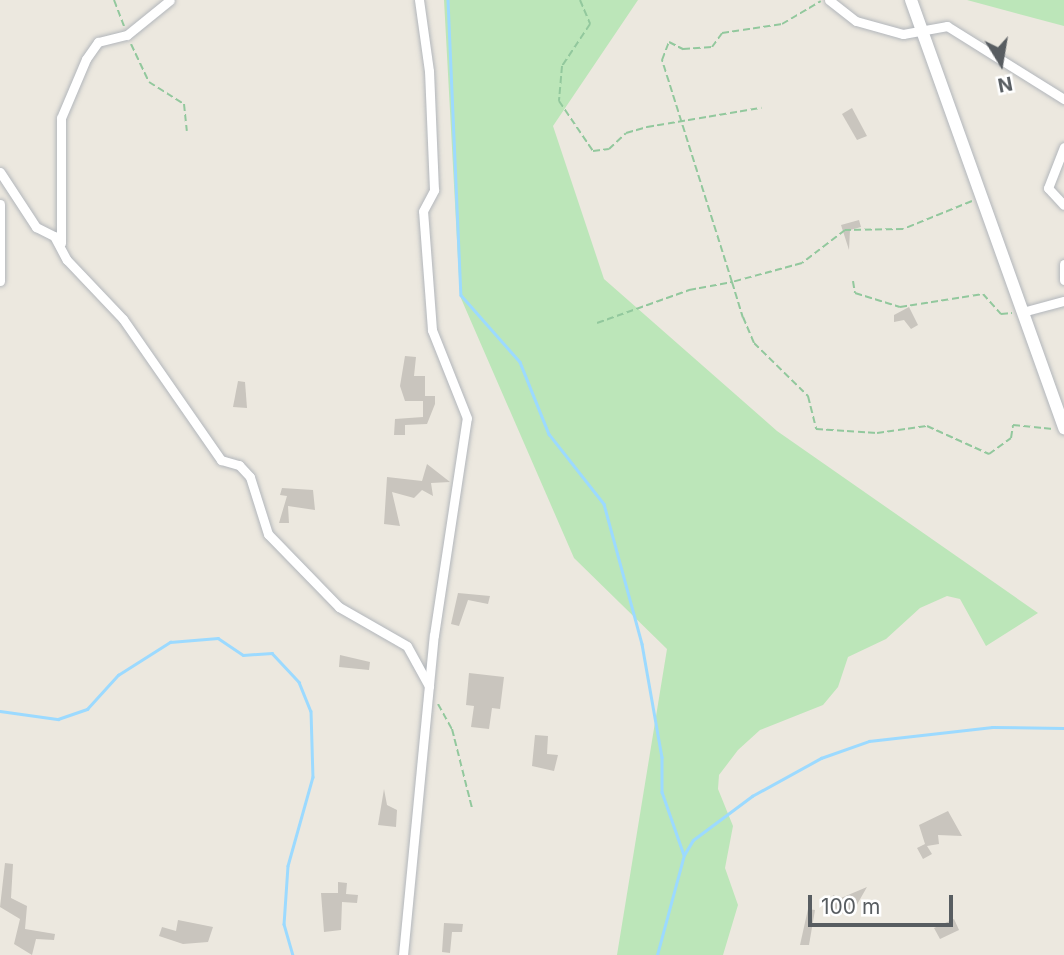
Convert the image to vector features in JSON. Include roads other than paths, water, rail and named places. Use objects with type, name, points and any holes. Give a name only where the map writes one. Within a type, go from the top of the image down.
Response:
[{"type":"main road","points":[[911,0],[1026,311],[1064,430]]},
{"type":"street","points":[[170,0],[127,35],[98,42],[61,118],[61,243],[67,260],[123,319],[175,398],[192,411],[221,460],[239,465],[250,477],[268,534],[339,607],[407,646],[431,691]]},
{"type":"street","points":[[403,955],[431,691],[467,418],[432,330],[423,211],[434,190],[431,110],[419,0]]},
{"type":"street","points":[[829,0],[856,21],[903,34],[947,26],[1064,99]]},
{"type":"street","points":[[1064,148],[1048,188],[1064,205]]},
{"type":"street","points":[[0,172],[36,227],[61,243]]},
{"type":"street","points":[[0,204],[0,281]]},
{"type":"street","points":[[1064,264],[1064,280]]},
{"type":"street","points":[[1026,311],[1064,301]]},
{"type":"waterway","points":[[448,0],[461,295],[520,362],[549,434],[604,504],[642,644],[662,757],[662,792],[684,855]]},
{"type":"waterway","points":[[0,711],[58,719],[87,709],[118,675],[170,642],[218,638],[243,655],[272,653],[299,682],[311,711],[313,777],[288,866],[284,924],[293,955]]},
{"type":"waterway","points":[[657,955],[684,855],[693,840],[752,796],[821,758],[869,741],[992,727],[1064,728]]}]
